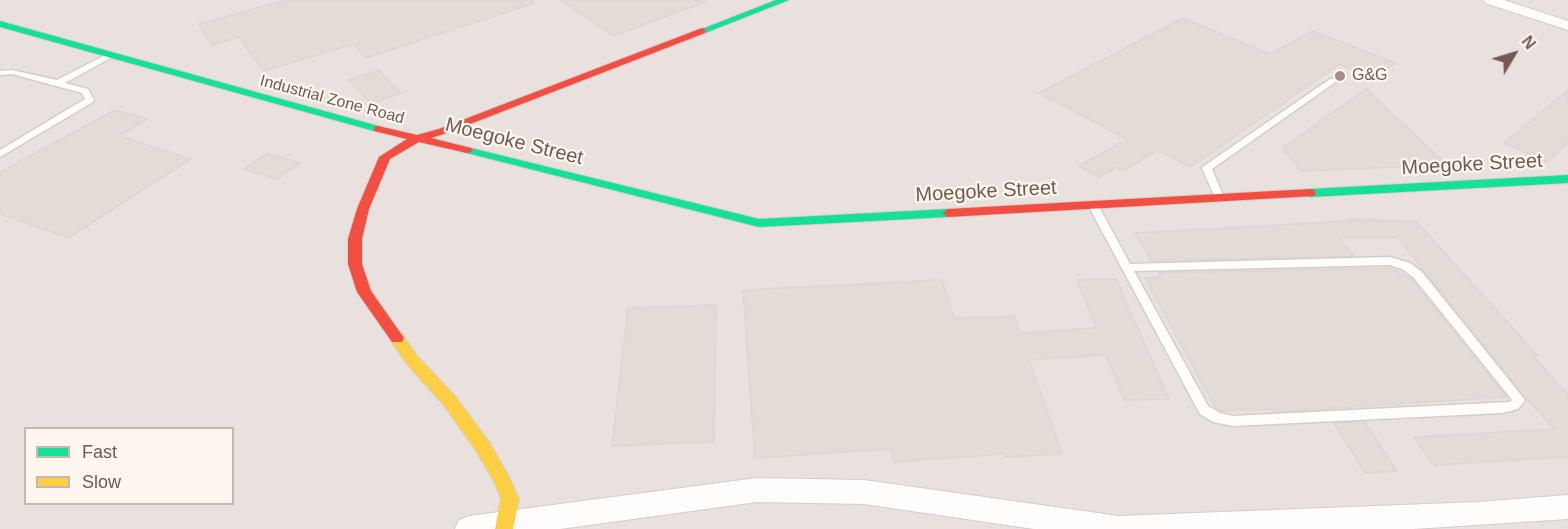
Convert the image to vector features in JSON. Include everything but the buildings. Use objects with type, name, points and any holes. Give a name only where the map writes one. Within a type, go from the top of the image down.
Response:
[{"type":"street","name":"Industrial Zone Road","points":[[0,24],[405,137],[417,138],[443,131],[784,0]]},
{"type":"street","points":[[1490,0],[1568,26]]},
{"type":"street","name":"Moegoke Street","points":[[417,138],[759,223],[1568,179]]},
{"type":"street","points":[[417,138],[385,157],[363,209],[355,239],[355,264],[364,292],[412,360],[448,400],[483,447],[510,499],[506,526]]},
{"type":"street","points":[[469,529],[506,526],[757,490],[864,492],[1119,529],[1466,514],[1568,507]]},
{"type":"lane","points":[[58,83],[110,56]]},
{"type":"lane","points":[[0,73],[12,72],[85,91],[90,100],[0,154]]},
{"type":"lane","points":[[1219,198],[1207,168],[1333,81]]},
{"type":"lane","points":[[1093,205],[1127,268],[1204,410],[1217,418],[1233,421],[1502,408],[1514,406],[1519,400],[1418,275],[1406,266],[1390,261],[1127,268]]},
{"type":"shaded area","points":[[0,0],[1568,0],[1568,529],[0,529]]},
{"type":"traffic: fast","points":[[702,31],[784,0]]},
{"type":"traffic: fast","points":[[0,24],[378,129]]},
{"type":"traffic: fast","points":[[467,150],[759,223],[948,213]]},
{"type":"traffic: fast","points":[[1310,193],[1568,179]]},
{"type":"traffic: slow","points":[[397,338],[412,360],[449,400],[483,447],[502,480],[510,499],[504,529]]},
{"type":"traffic: jam","points":[[378,129],[417,138],[443,131],[702,31]]},
{"type":"traffic: jam","points":[[397,338],[364,292],[355,264],[355,239],[363,209],[385,157],[417,138],[467,150]]},
{"type":"traffic: jam","points":[[948,213],[1310,193]]},
{"type":"place","name":"G&G","points":[[1340,76]]}]
